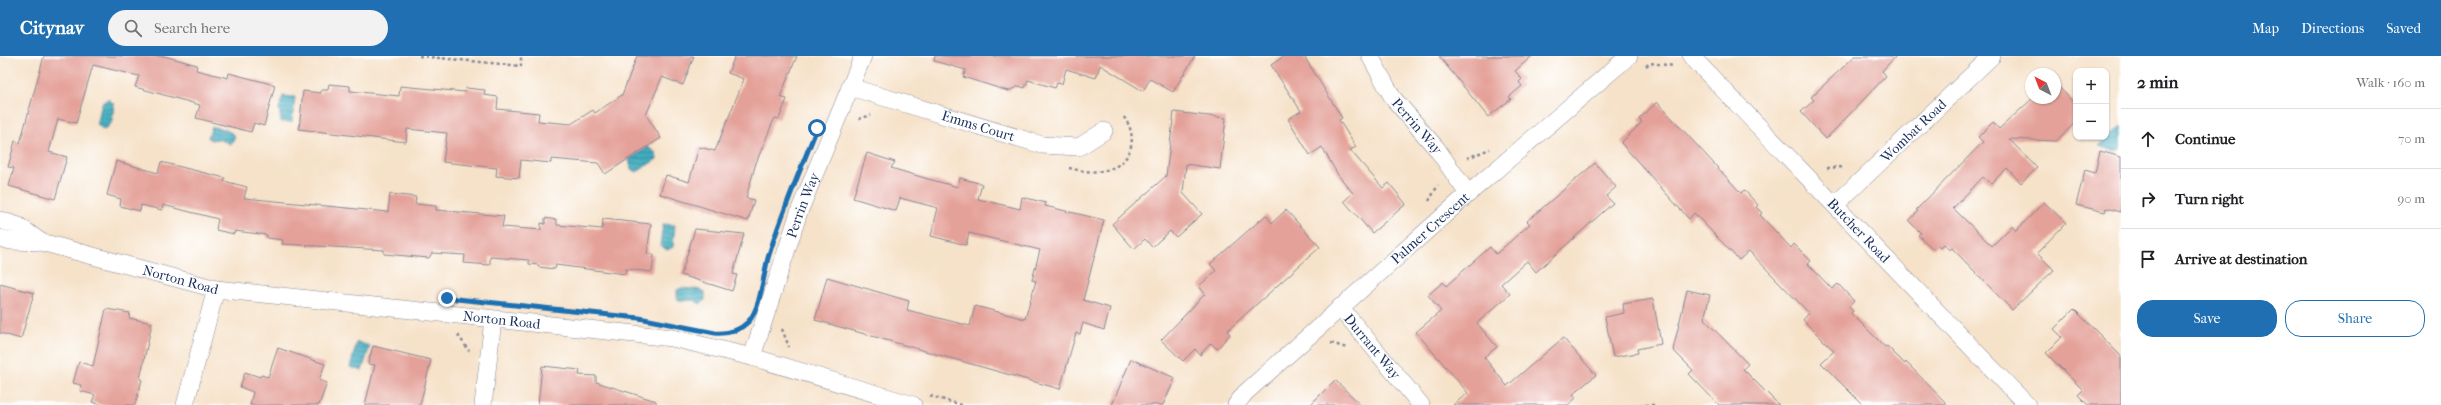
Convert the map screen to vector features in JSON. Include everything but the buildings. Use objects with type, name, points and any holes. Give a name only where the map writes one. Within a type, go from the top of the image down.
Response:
[{"type":"street","name":"Perrin Way","points":[[752,357],[799,212],[863,56]]},
{"type":"street","name":"Perrin Way","points":[[1370,56],[1393,98],[1436,149],[1468,194]]},
{"type":"street","name":"Palmer Crescent","points":[[1236,405],[1244,393],[1340,307],[1468,194],[1629,56]]},
{"type":"street","name":"Wombat Road","points":[[1835,205],[1992,56]]},
{"type":"street","name":"Butcher Road","points":[[1686,62],[1835,205],[2027,405]]},
{"type":"street","name":"Emms Court","points":[[850,87],[1042,145],[1079,147],[1104,131]]},
{"type":"street","name":"Norton Road","points":[[0,220],[19,226],[41,242]]},
{"type":"street","name":"Norton Road","points":[[0,238],[11,241],[41,242],[216,288],[493,320],[672,338],[752,357],[913,405]]},
{"type":"street","points":[[185,405],[216,288]]},
{"type":"street","name":"Durrant Way","points":[[1340,307],[1421,405]]},
{"type":"street","points":[[483,405],[493,320]]},
{"type":"path","points":[[418,56],[521,66],[521,56]]},
{"type":"path","points":[[1644,66],[1650,63],[1660,64],[1686,62]]},
{"type":"path","points":[[455,333],[468,348],[469,355]]},
{"type":"path","points":[[1639,405],[1657,405]]},
{"type":"water","points":[[283,96],[295,97],[292,122],[281,122],[279,109]]},
{"type":"water","points":[[108,99],[114,104],[112,122],[107,128],[102,129],[97,124],[102,103]]},
{"type":"water","points":[[2121,126],[2121,149],[2116,151],[2099,146],[2106,140],[2109,140],[2109,137]]},
{"type":"water","points":[[212,127],[224,129],[235,136],[231,144],[218,139],[210,140],[208,137]]},
{"type":"water","points":[[648,147],[656,153],[657,159],[637,172],[631,169],[629,159]]},
{"type":"water","points":[[663,224],[675,225],[673,247],[667,250],[660,245]]},
{"type":"water","points":[[682,288],[702,290],[705,292],[705,300],[700,304],[694,300],[682,301],[677,299],[677,290]]},
{"type":"water","points":[[357,342],[370,346],[362,371],[350,367]]},
{"type":"route","points":[[447,298],[639,318],[715,333],[726,334],[737,330],[748,322],[755,312],[768,257],[817,128]]}]
